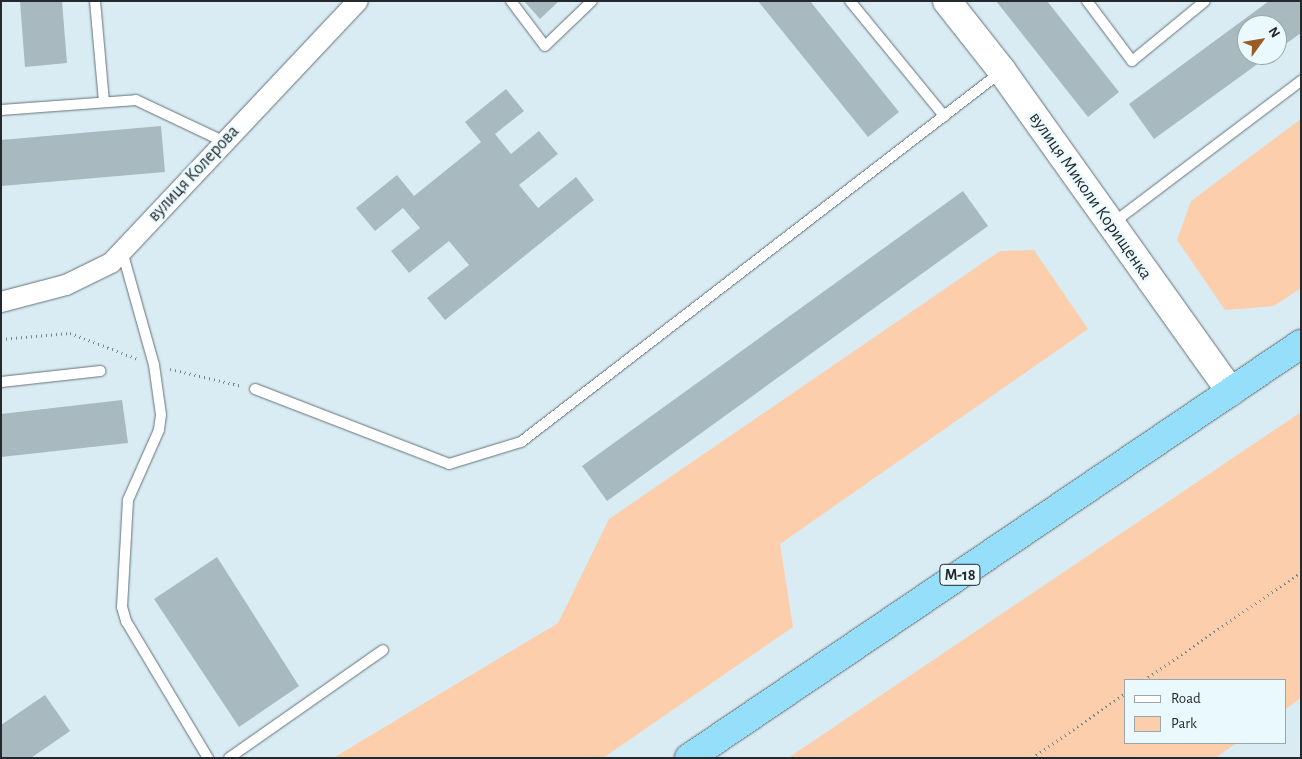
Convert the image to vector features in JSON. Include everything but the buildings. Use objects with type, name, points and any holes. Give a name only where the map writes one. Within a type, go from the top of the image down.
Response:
[{"type":"highway","name":"М-18","points":[[689,758],[1301,344]]},
{"type":"street","name":"вулиця Колерова","points":[[1,302],[66,284],[111,263],[358,1]]},
{"type":"street","name":"вулиця Миколи Корищенка","points":[[947,1],[1002,71],[1230,392]]},
{"type":"lane","points":[[95,1],[104,102]]},
{"type":"lane","points":[[511,1],[545,46],[592,1]]},
{"type":"lane","points":[[850,1],[944,116]]},
{"type":"lane","points":[[1087,1],[1132,61],[1205,1]]},
{"type":"lane","points":[[255,389],[449,464],[521,442],[1002,71]]},
{"type":"lane","points":[[1110,225],[1301,82]]},
{"type":"lane","points":[[1,110],[136,100],[226,142]]},
{"type":"lane","points":[[122,251],[154,365],[161,415],[159,430],[128,500],[122,607],[126,621],[208,758]]},
{"type":"lane","points":[[1,382],[100,372]]},
{"type":"lane","points":[[229,758],[384,650]]},
{"type":"path","points":[[1,339],[70,333],[154,365],[255,389]]},
{"type":"path","points":[[1145,679],[1301,572]]},
{"type":"path","points":[[1032,758],[1124,694]]},
{"type":"green space","points":[[1301,119],[1301,288],[1274,306],[1225,310],[1177,240],[1191,201]]},
{"type":"green space","points":[[1034,250],[1088,329],[780,544],[793,627],[603,758],[333,758],[558,623],[609,519],[1000,251]]},
{"type":"green space","points":[[1301,412],[1301,698],[1287,708],[1287,679],[1124,679],[1124,744],[1236,744],[1215,758],[788,758]]}]
